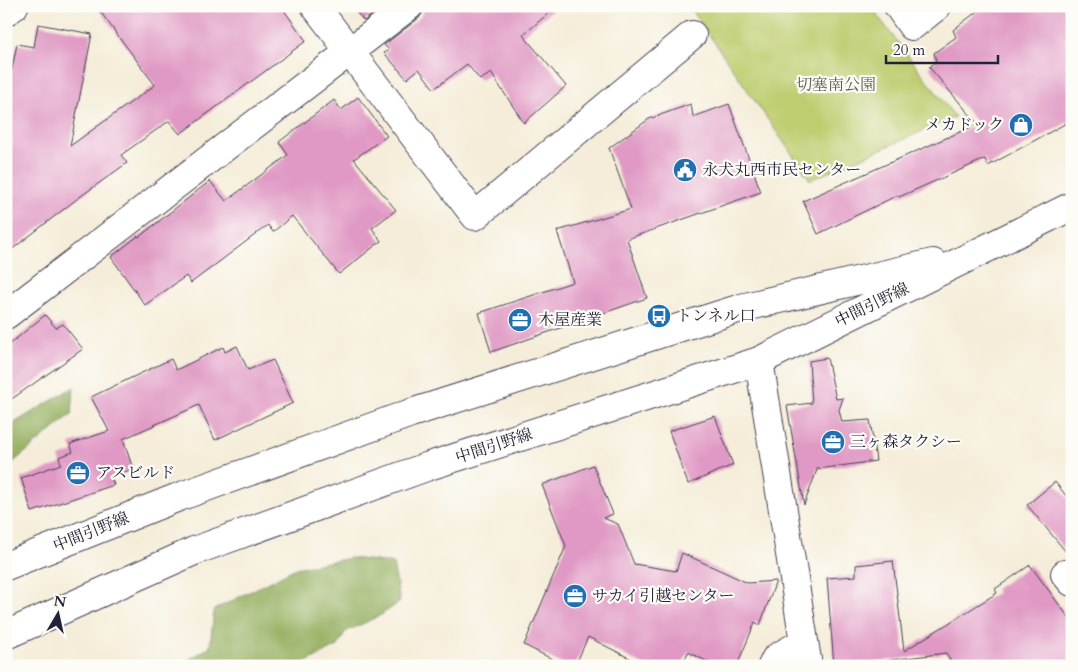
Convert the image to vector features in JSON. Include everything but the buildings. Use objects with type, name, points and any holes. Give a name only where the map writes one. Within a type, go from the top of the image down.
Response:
[{"type":"main road","points":[[6,12],[14,6]]},
{"type":"main road","points":[[315,6],[475,216],[692,35]]},
{"type":"main road","points":[[6,315],[409,6]]},
{"type":"main road","points":[[898,6],[912,26],[937,6]]},
{"type":"main road","name":"中間引野線","points":[[6,635],[222,540],[429,466],[759,361],[1072,206]]},
{"type":"main road","name":"中間引野線","points":[[6,566],[176,498],[411,413],[741,308],[979,253]]},
{"type":"main road","points":[[759,361],[806,654],[776,658],[772,666]]},
{"type":"green space","name":"切塞南公園","points":[[689,6],[870,6],[955,117],[810,180]]},
{"type":"green space","points":[[74,387],[72,414],[6,468],[6,428]]},
{"type":"green space","points":[[350,558],[393,563],[400,602],[381,615],[345,632],[338,646],[298,666],[178,666],[210,647],[214,610],[296,568]]},
{"type":"place","name":"メカドック","points":[[1021,125]]},
{"type":"place","name":"永犬丸西市民センター","points":[[685,170]]},
{"type":"place","name":"トンネル口","points":[[659,316]]},
{"type":"place","name":"木屋産業","points":[[520,320]]},
{"type":"place","name":"三ヶ森タクシー","points":[[833,442]]},
{"type":"place","name":"アスビルド","points":[[78,473]]},
{"type":"place","name":"サカイ引越センター","points":[[575,596]]}]
